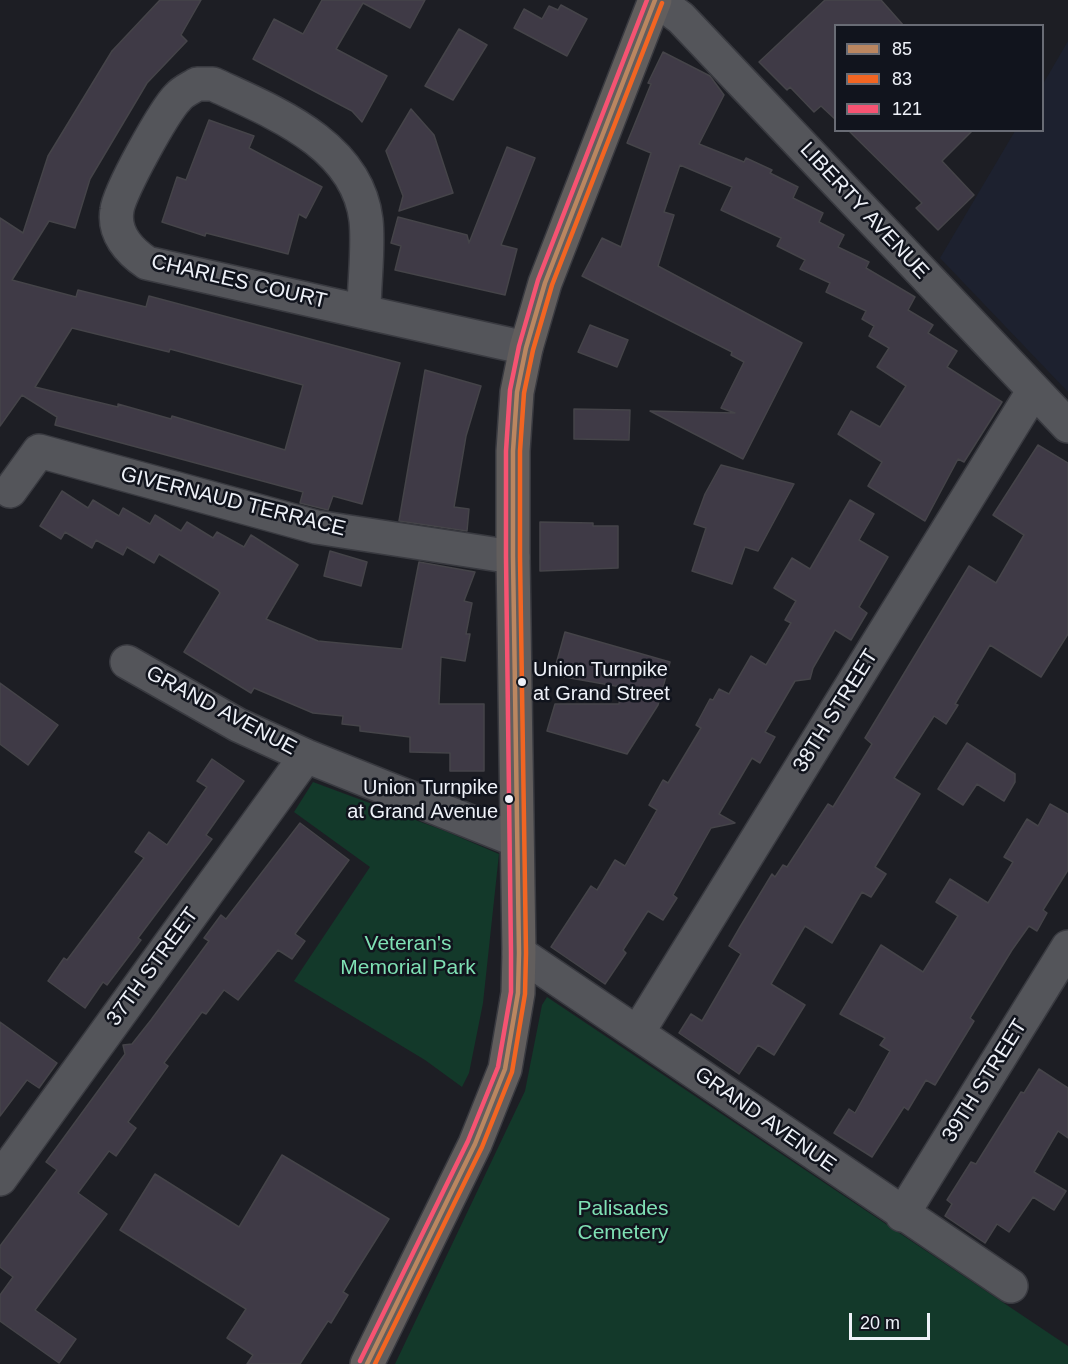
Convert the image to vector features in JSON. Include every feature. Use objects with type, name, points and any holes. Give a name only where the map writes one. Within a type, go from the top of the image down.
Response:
[{"type":"main road","points":[[367,1364],[475,1144],[505,1069],[518,993],[519,953],[513,557],[514,424],[526,348],[545,283],[656,0]]},
{"type":"street","name":"LIBERTY AVENUE","points":[[656,0],[681,18],[1068,426]]},
{"type":"street","name":"CHARLES COURT","points":[[364,312],[366,222],[360,190],[332,154],[310,134],[213,84],[197,84],[178,96],[146,146],[117,209],[118,226],[125,244],[147,262],[364,312],[526,348]]},
{"type":"street","name":"38TH STREET","points":[[638,1032],[1034,390]]},
{"type":"street","name":"GIVERNAUD TERRACE","points":[[10,491],[39,451],[316,527],[513,557]]},
{"type":"street","name":"GRAND AVENUE","points":[[127,662],[238,725],[306,756],[516,840]]},
{"type":"street","name":"37TH STREET","points":[[0,1179],[306,756]]},
{"type":"street","name":"39TH STREET","points":[[902,1215],[1068,947]]},
{"type":"street","name":"GRAND AVENUE","points":[[519,953],[638,1032],[902,1215],[1011,1286]]},
{"type":"shaded area","points":[[1068,41],[1068,392],[940,258],[1014,132],[1044,132],[1044,82]]},
{"type":"green space","name":"Veteran's Memorial Park","points":[[313,782],[445,831],[499,854],[483,1003],[469,1073],[462,1087],[425,1060],[294,981],[370,867],[294,812]]},
{"type":"green space","name":"Palisades Cemetery","points":[[547,997],[1068,1346],[1068,1364],[395,1364],[525,1091],[542,1005]]},
{"type":"building","points":[[160,0],[201,0],[181,35],[187,41],[147,83],[90,179],[75,228],[49,221],[12,280],[76,297],[78,290],[146,307],[149,296],[400,363],[362,504],[333,496],[328,510],[300,503],[303,492],[55,425],[57,417],[22,395],[0,426],[0,218],[23,233],[48,156],[112,51]],"holes":[[[72,328],[169,352],[170,349],[303,385],[285,450],[172,416],[171,419],[118,404],[118,407],[35,387]]]},
{"type":"building","points":[[322,0],[425,0],[410,28],[363,3],[336,49],[387,76],[362,122],[352,111],[253,59],[274,19],[303,34]]},
{"type":"building","points":[[825,0],[881,0],[902,24],[834,24],[834,118],[821,106],[814,112],[790,87],[787,90],[759,62]]},
{"type":"building","points":[[561,5],[587,19],[567,56],[514,28],[524,9],[542,19],[549,6],[558,10]]},
{"type":"building","points":[[459,29],[487,45],[453,100],[425,86]]},
{"type":"building","points":[[663,52],[710,76],[724,95],[699,144],[744,162],[746,158],[772,170],[770,173],[798,187],[793,198],[823,213],[819,222],[844,235],[838,247],[869,262],[866,268],[915,297],[908,310],[933,325],[928,333],[957,351],[947,367],[1002,402],[964,462],[958,459],[925,521],[868,486],[882,462],[838,434],[851,411],[880,427],[906,386],[877,367],[889,348],[869,336],[874,326],[862,319],[866,311],[826,292],[830,283],[800,269],[805,260],[777,246],[781,238],[721,210],[732,187],[680,165],[664,212],[674,215],[658,266],[802,343],[743,459],[650,411],[735,413],[721,408],[744,362],[731,355],[732,352],[582,276],[602,238],[621,247],[651,153],[627,143],[651,84],[648,83]]},
{"type":"building","points":[[411,109],[434,135],[453,193],[399,211],[403,196],[386,151]]},
{"type":"building","points":[[209,120],[254,136],[249,148],[322,187],[306,218],[299,214],[288,254],[206,233],[205,236],[162,222],[177,177],[186,180]]},
{"type":"building","points":[[850,132],[971,132],[942,161],[974,195],[938,230],[916,208],[922,203]]},
{"type":"building","points":[[507,147],[535,158],[501,245],[517,249],[505,295],[395,270],[401,246],[391,243],[398,217],[467,235],[469,243]]},
{"type":"building","points":[[590,325],[628,340],[617,367],[578,352]]},
{"type":"building","points":[[425,370],[481,386],[466,436],[454,507],[469,509],[467,531],[399,521]]},
{"type":"building","points":[[574,409],[630,410],[629,440],[574,439]]},
{"type":"building","points":[[1038,445],[1068,463],[1068,634],[1041,677],[990,645],[955,704],[958,705],[946,724],[934,716],[894,778],[920,794],[875,867],[886,874],[871,897],[862,892],[832,943],[805,926],[771,984],[805,1005],[774,1055],[758,1045],[739,1074],[679,1033],[691,1014],[702,1021],[741,954],[729,946],[740,927],[772,874],[775,877],[783,865],[787,867],[828,804],[833,807],[872,744],[865,738],[969,566],[996,583],[1024,535],[993,515]]},
{"type":"building","points":[[721,465],[794,484],[758,551],[745,547],[732,584],[692,571],[706,528],[694,524],[705,494]]},
{"type":"building","points":[[62,491],[88,508],[93,500],[119,516],[123,508],[150,524],[155,515],[181,531],[187,522],[213,538],[217,532],[244,547],[251,535],[298,565],[266,619],[318,641],[402,649],[419,562],[475,572],[464,601],[472,603],[466,634],[470,634],[465,661],[441,657],[439,704],[484,704],[484,771],[450,771],[450,753],[410,752],[410,737],[360,731],[360,726],[342,724],[343,716],[313,713],[254,688],[251,693],[184,652],[220,593],[218,590],[159,554],[154,563],[127,547],[123,555],[96,540],[92,548],[65,532],[61,539],[40,526]]},
{"type":"building","points":[[850,500],[874,514],[859,540],[888,557],[859,607],[867,613],[851,640],[835,630],[813,668],[810,679],[795,681],[765,732],[775,737],[760,763],[752,758],[719,814],[735,823],[711,828],[673,895],[677,898],[663,920],[648,911],[623,950],[626,953],[605,984],[551,947],[591,886],[597,890],[615,860],[625,866],[657,810],[649,805],[663,780],[668,783],[701,728],[696,725],[710,699],[713,700],[719,689],[729,694],[751,656],[766,665],[791,623],[785,620],[796,601],[774,588],[792,558],[810,569]]},
{"type":"building","points":[[540,522],[618,526],[618,568],[540,571]]},
{"type":"building","points":[[330,551],[367,562],[361,586],[324,576]]},
{"type":"building","points":[[565,632],[670,662],[658,705],[627,754],[547,731],[555,704],[619,704],[621,687],[553,675]]},
{"type":"building","points":[[0,683],[58,725],[28,765],[0,744]]},
{"type":"building","points":[[967,743],[1015,774],[1015,782],[1004,801],[977,784],[963,805],[938,789]]},
{"type":"building","points":[[212,759],[244,781],[206,835],[212,839],[138,938],[141,940],[107,985],[103,982],[85,1008],[48,981],[64,958],[67,960],[144,858],[135,852],[149,832],[167,845],[207,787],[197,781]]},
{"type":"building","points":[[1050,804],[1068,814],[1068,870],[1043,910],[1047,913],[1037,931],[1029,926],[1012,950],[970,1018],[974,1021],[935,1085],[926,1080],[908,1110],[904,1107],[872,1157],[834,1133],[849,1109],[855,1113],[890,1051],[880,1045],[885,1038],[840,1014],[881,945],[923,972],[958,916],[936,902],[950,879],[988,903],[1013,862],[1004,857],[1027,819],[1038,826]]},
{"type":"building","points":[[300,823],[349,860],[295,934],[305,941],[292,959],[278,950],[238,1000],[224,990],[206,1014],[202,1012],[164,1063],[168,1066],[128,1122],[136,1128],[116,1156],[109,1151],[78,1193],[107,1214],[35,1310],[76,1339],[59,1363],[0,1321],[0,1295],[13,1277],[0,1267],[0,1246],[57,1170],[46,1162],[125,1054],[123,1045],[132,1044],[209,941],[204,938],[221,915],[226,919]]},
{"type":"building","points":[[0,1022],[57,1063],[39,1088],[27,1080],[0,1116]]},
{"type":"building","points":[[1039,1069],[1068,1088],[1068,1138],[1058,1131],[1034,1172],[1066,1191],[1054,1210],[1033,1197],[1009,1232],[997,1224],[985,1243],[945,1216],[952,1204],[947,1200],[971,1162],[976,1164],[1021,1092],[1024,1093]]},
{"type":"building","points":[[282,1155],[389,1219],[343,1292],[348,1295],[331,1323],[328,1321],[300,1364],[247,1364],[253,1355],[227,1338],[246,1309],[120,1230],[155,1174],[239,1227]]},
{"type":"transit line","name":"121","points":[[360,1361],[468,1141],[498,1067],[511,992],[506,557],[506,451],[510,390],[519,346],[538,280],[647,0]]},
{"type":"transit line","name":"85","points":[[367,1364],[475,1144],[505,1069],[518,993],[519,953],[513,557],[513,451],[517,392],[526,348],[545,283],[655,0]]},
{"type":"transit line","name":"83","points":[[375,1364],[482,1147],[512,1072],[525,994],[526,953],[520,557],[520,451],[524,393],[533,350],[552,285],[662,3]]},
{"type":"place","name":"Union Turnpike at Grand Street","points":[[522,682]]},
{"type":"place","name":"Union Turnpike at Grand Avenue","points":[[509,799]]}]
